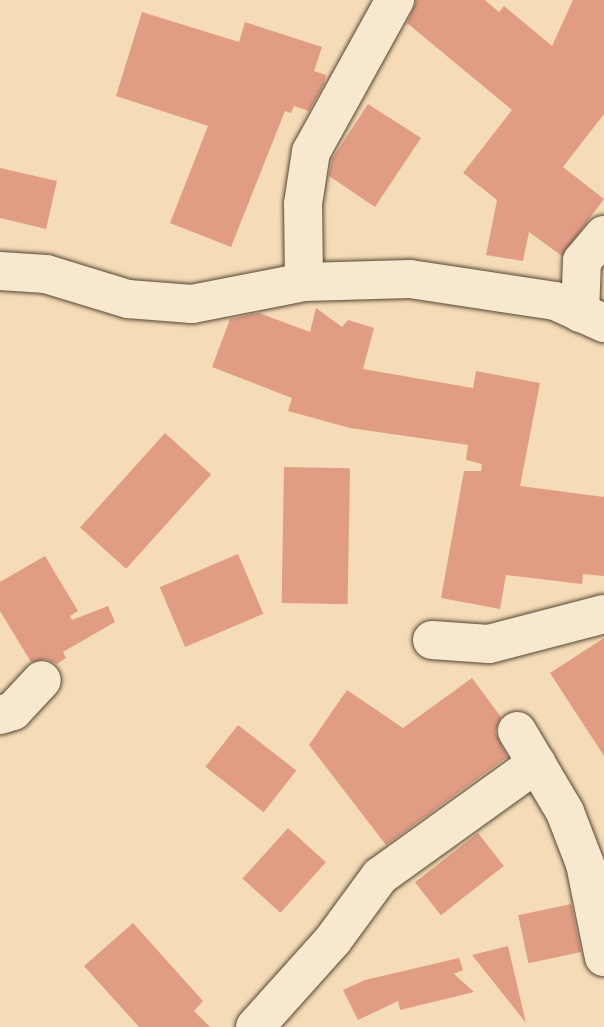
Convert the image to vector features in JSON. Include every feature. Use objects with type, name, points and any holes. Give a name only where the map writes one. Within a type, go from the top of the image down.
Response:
[{"type":"street","points":[[304,282],[303,204],[311,152],[395,0]]},
{"type":"street","points":[[592,318],[582,261],[604,235]]},
{"type":"street","points":[[0,271],[46,274],[128,299],[191,304],[304,282],[410,279],[555,301],[592,318]]},
{"type":"street","points":[[432,640],[489,645],[604,614]]},
{"type":"street","points":[[0,715],[13,710],[41,680]]},
{"type":"street","points":[[517,730],[565,811],[585,864],[604,957]]},
{"type":"street","points":[[256,1027],[333,940],[380,876],[537,763]]},
{"type":"building","points":[[417,0],[485,0],[499,12],[504,6],[552,46],[573,0],[604,0],[604,114],[563,167],[604,199],[562,256],[529,232],[523,261],[486,255],[497,200],[463,173],[512,110],[407,23]]},
{"type":"building","points":[[142,12],[239,42],[245,22],[322,47],[314,71],[326,75],[324,84],[309,111],[294,106],[291,113],[285,111],[231,247],[170,223],[208,126],[116,96]]},
{"type":"building","points":[[368,104],[421,138],[375,207],[329,176],[332,159]]},
{"type":"building","points":[[0,168],[57,181],[46,229],[0,218]]},
{"type":"building","points":[[316,308],[342,327],[348,320],[374,328],[363,369],[473,388],[476,371],[540,383],[520,486],[604,497],[604,576],[583,574],[582,584],[506,575],[500,609],[441,598],[464,471],[481,471],[482,464],[466,460],[468,445],[350,428],[288,411],[292,398],[212,367],[230,319],[259,313],[310,332]]},
{"type":"building","points":[[165,433],[211,474],[126,569],[80,527]]},
{"type":"building","points":[[284,467],[350,468],[348,604],[282,603]]},
{"type":"building","points":[[238,554],[263,614],[185,647],[160,587]]},
{"type":"building","points":[[45,556],[78,611],[70,616],[72,620],[108,606],[115,622],[63,652],[66,658],[57,664],[46,659],[31,662],[0,611],[0,582]]},
{"type":"building","points":[[604,638],[604,756],[550,673]]},
{"type":"building","points":[[472,678],[501,717],[495,732],[507,757],[386,845],[309,745],[347,690],[403,728]]},
{"type":"building","points":[[238,725],[296,771],[264,812],[205,767]]},
{"type":"building","points":[[288,828],[326,862],[280,913],[242,879]]},
{"type":"building","points":[[478,833],[504,866],[441,915],[415,882]]},
{"type":"building","points":[[571,904],[581,952],[528,963],[518,915]]},
{"type":"building","points":[[133,923],[203,1001],[194,1011],[210,1027],[139,1027],[84,966]]},
{"type":"building","points":[[508,946],[526,1023],[472,955]]},
{"type":"building","points":[[459,958],[463,970],[454,974],[474,992],[400,1010],[398,1001],[358,1020],[343,990],[365,980]]}]
